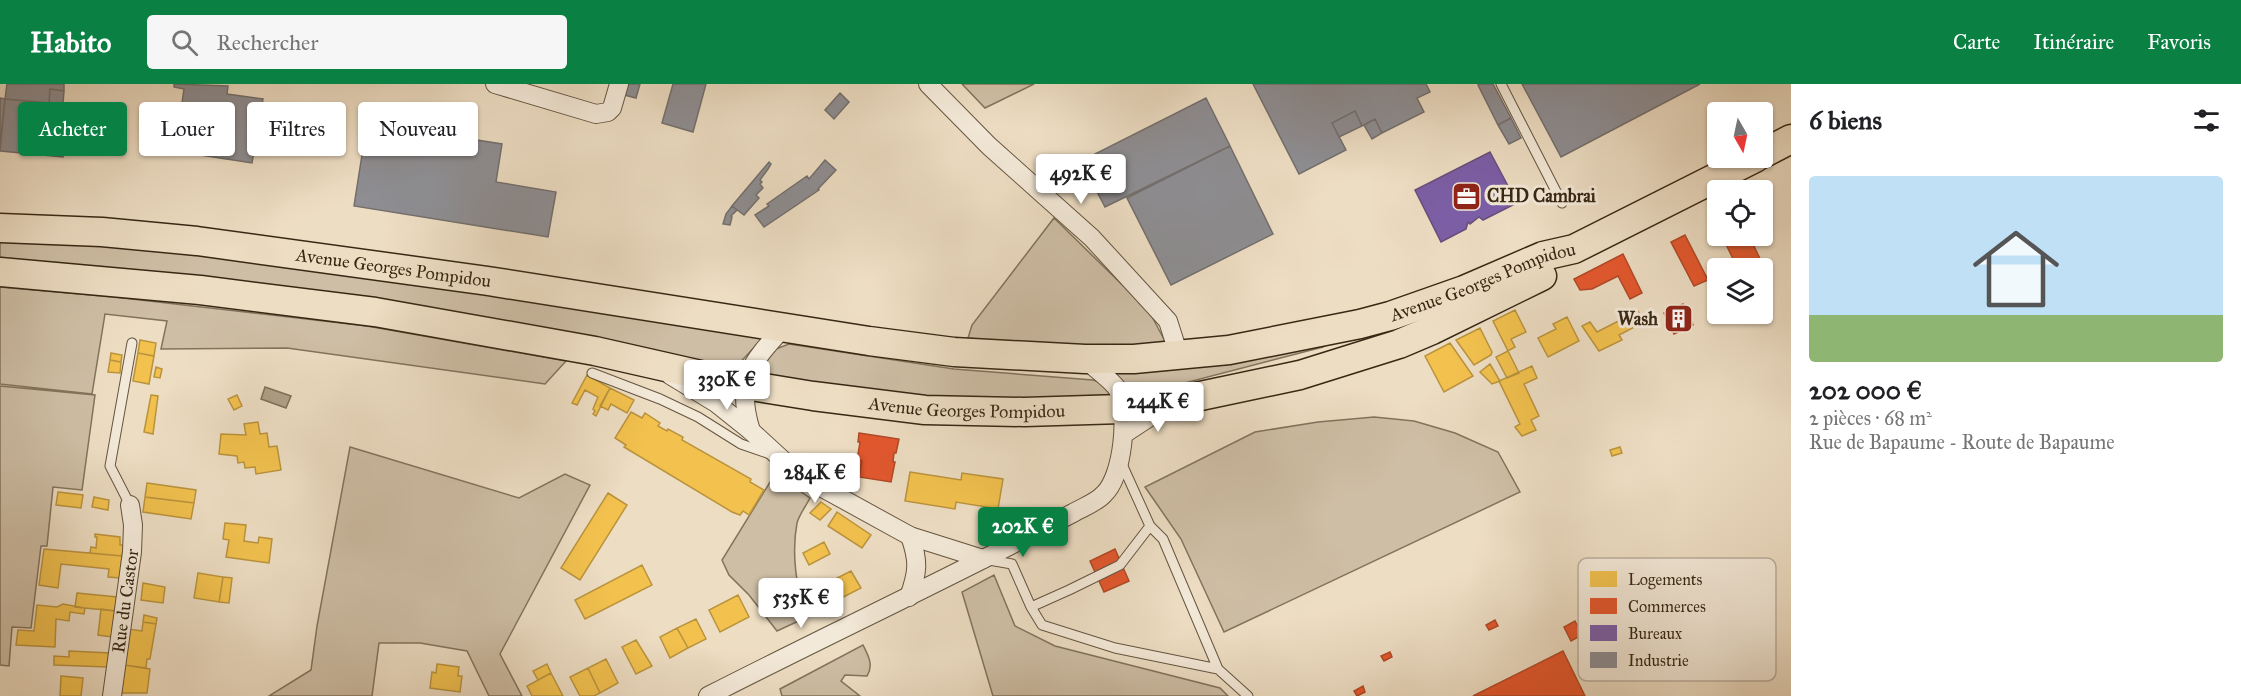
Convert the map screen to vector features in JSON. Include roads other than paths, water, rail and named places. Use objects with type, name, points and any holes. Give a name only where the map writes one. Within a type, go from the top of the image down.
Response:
[{"type":"main road","points":[[1773,148],[1791,139]]},
{"type":"main road","points":[[1574,249],[1735,168]]},
{"type":"main road","name":"Avenue Georges Pompidou","points":[[0,228],[102,232],[197,241],[488,281],[869,341],[954,352],[1085,359],[1177,356],[1229,350],[1360,324],[1464,290],[1543,256],[1574,249]]},
{"type":"main road","name":"Avenue Georges Pompidou","points":[[0,272],[200,290],[375,312],[596,351],[745,385],[925,410],[1024,412],[1123,422],[1172,402],[1300,375],[1399,344],[1549,272],[1574,249]]},
{"type":"main road","points":[[1172,402],[1230,375],[1336,347],[1360,324]]},
{"type":"street","points":[[495,84],[602,114],[612,108],[619,84]]},
{"type":"street","points":[[928,84],[989,146],[1092,238],[1168,321],[1177,356]]},
{"type":"street","points":[[751,431],[745,414],[745,385],[752,364],[784,327]]},
{"type":"street","points":[[708,696],[867,615],[909,597],[1085,507],[1105,494],[1110,487],[1119,458],[1123,422],[1118,389],[1085,359]]},
{"type":"street","points":[[656,366],[716,403],[799,475],[910,536],[983,559]]},
{"type":"street","name":"Rue du Castor","points":[[112,696],[132,552],[133,525],[130,505]]},
{"type":"street","points":[[909,597],[918,562],[910,536]]},
{"type":"lane","points":[[1501,84],[1562,203]]},
{"type":"lane","points":[[130,505],[110,466],[132,343]]},
{"type":"lane","points":[[592,373],[660,399],[698,417],[741,444],[776,456]]},
{"type":"lane","points":[[1119,458],[1150,526],[1164,540],[1218,669],[1248,696]]},
{"type":"lane","points":[[1031,607],[1120,564],[1150,526]]},
{"type":"lane","points":[[983,559],[1012,564],[1031,607],[1042,625],[1115,648],[1218,669]]},
{"type":"place","name":"CHD Cambrai","points":[[1466,196]]},
{"type":"place","name":"Wash","points":[[1679,319]]}]
